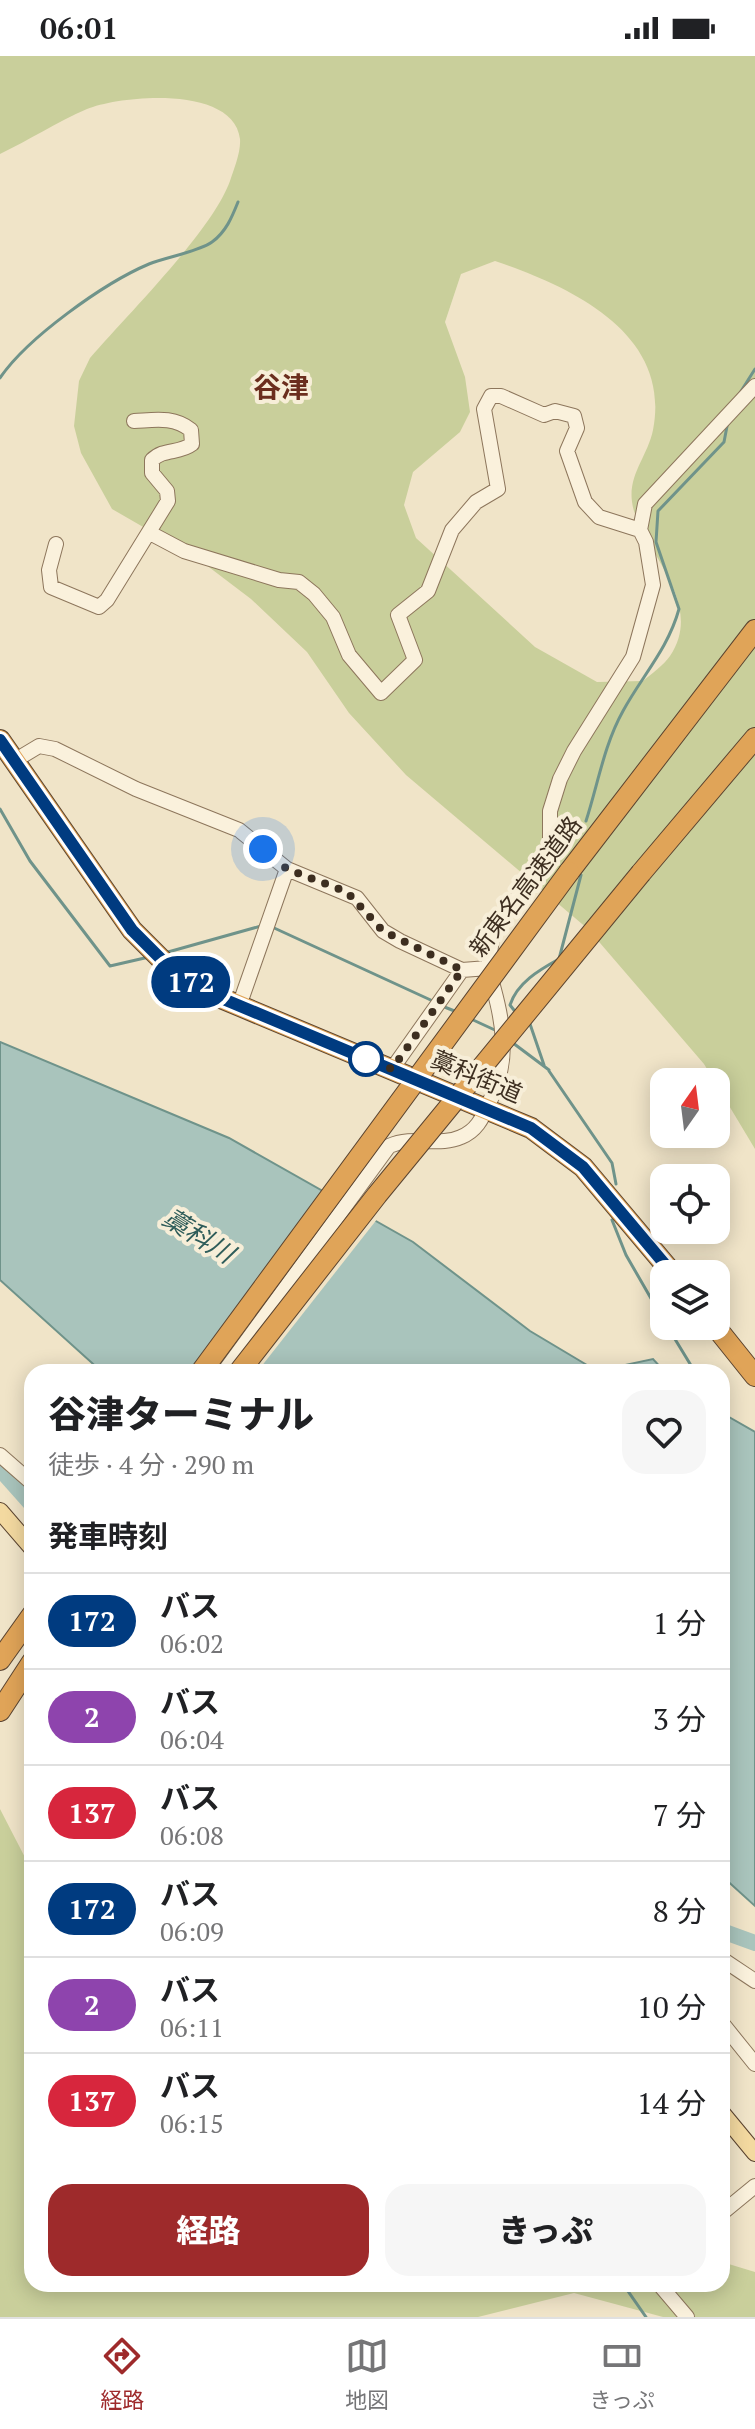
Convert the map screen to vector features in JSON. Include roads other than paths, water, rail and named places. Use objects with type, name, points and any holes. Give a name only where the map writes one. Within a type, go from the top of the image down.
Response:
[{"type":"highway","name":"新東名高速道路","points":[[207,1364],[443,1038],[755,630]]},
{"type":"highway","points":[[245,1364],[396,1172],[755,738]]},
{"type":"highway","name":"藁科街道","points":[[0,740],[150,950],[175,973],[239,1006],[531,1128],[583,1167],[661,1260]]},
{"type":"highway","points":[[726,1340],[755,1376]]},
{"type":"highway","points":[[0,1660],[24,1626]]},
{"type":"highway","points":[[0,1711],[24,1674]]},
{"type":"main road","points":[[0,1511],[24,1539]]},
{"type":"main road","points":[[730,2123],[755,2153]]},
{"type":"street","points":[[230,1364],[389,1146],[405,1139],[460,1138],[477,1127],[497,1088],[505,1046],[503,1023],[488,968],[492,939],[502,919],[544,860],[550,840],[550,811],[560,779],[633,657],[653,585],[646,542],[640,530],[645,504],[755,386]]},
{"type":"street","points":[[150,533],[184,551],[279,580],[299,582],[333,617],[349,655],[381,693],[415,660],[398,615],[428,591],[452,530],[476,502],[498,489],[484,409],[491,396],[501,396],[544,415],[555,411],[574,416],[577,428],[567,451],[585,502],[608,523],[640,530]]},
{"type":"street","points":[[56,544],[49,570],[51,587],[99,607],[107,600],[168,501],[167,491],[152,473],[152,460],[161,452],[185,449],[192,444],[191,430],[171,420],[134,421]]},
{"type":"street","points":[[14,761],[39,746],[55,749],[136,789],[218,819],[239,830],[287,869],[347,892],[383,931],[462,970],[488,968]]},
{"type":"street","points":[[239,1006],[287,869]]},
{"type":"street","points":[[392,1069],[462,970]]},
{"type":"street","points":[[0,1455],[24,1476]]},
{"type":"street","points":[[730,1964],[755,1981]]},
{"type":"street","points":[[730,2033],[755,2064]]},
{"type":"street","points":[[730,2206],[755,2186]]},
{"type":"street","points":[[666,2292],[687,2317]]},
{"type":"water","name":"藁科川","points":[[0,1042],[229,1138],[413,1242],[530,1331],[585,1364],[93,1364],[0,1280]]},
{"type":"water","points":[[653,1359],[658,1364],[630,1364]]},
{"type":"water","points":[[730,1418],[755,1432],[755,1906],[730,1883]]},
{"type":"waterway","points":[[0,378],[28,346],[89,298],[149,264],[212,242],[225,229],[238,202]]},
{"type":"waterway","points":[[738,396],[755,369]]},
{"type":"waterway","points":[[586,821],[616,724],[661,650],[679,609],[656,542],[658,511],[724,442],[728,421]]},
{"type":"waterway","points":[[0,809],[30,861],[110,966],[149,957]]},
{"type":"waterway","points":[[517,1014],[510,1005],[518,990],[559,959],[581,875]]},
{"type":"waterway","points":[[168,952],[261,926]]},
{"type":"waterway","points":[[272,927],[435,1002]]},
{"type":"waterway","points":[[442,1006],[457,1012]]},
{"type":"waterway","points":[[471,1019],[497,1031]]},
{"type":"waterway","points":[[530,1024],[544,1065]]},
{"type":"waterway","points":[[513,1043],[549,1070]]},
{"type":"waterway","points":[[549,1071],[612,1163],[616,1184]]},
{"type":"waterway","points":[[612,1220],[626,1255],[650,1297]]},
{"type":"waterway","points":[[676,1340],[690,1364]]},
{"type":"waterway","points":[[0,1469],[24,1496]]},
{"type":"waterway","points":[[730,1934],[755,1943]]},
{"type":"waterway","points":[[629,2292],[646,2317]]},
{"type":"district","name":"谷津","points":[[281,386]]}]
